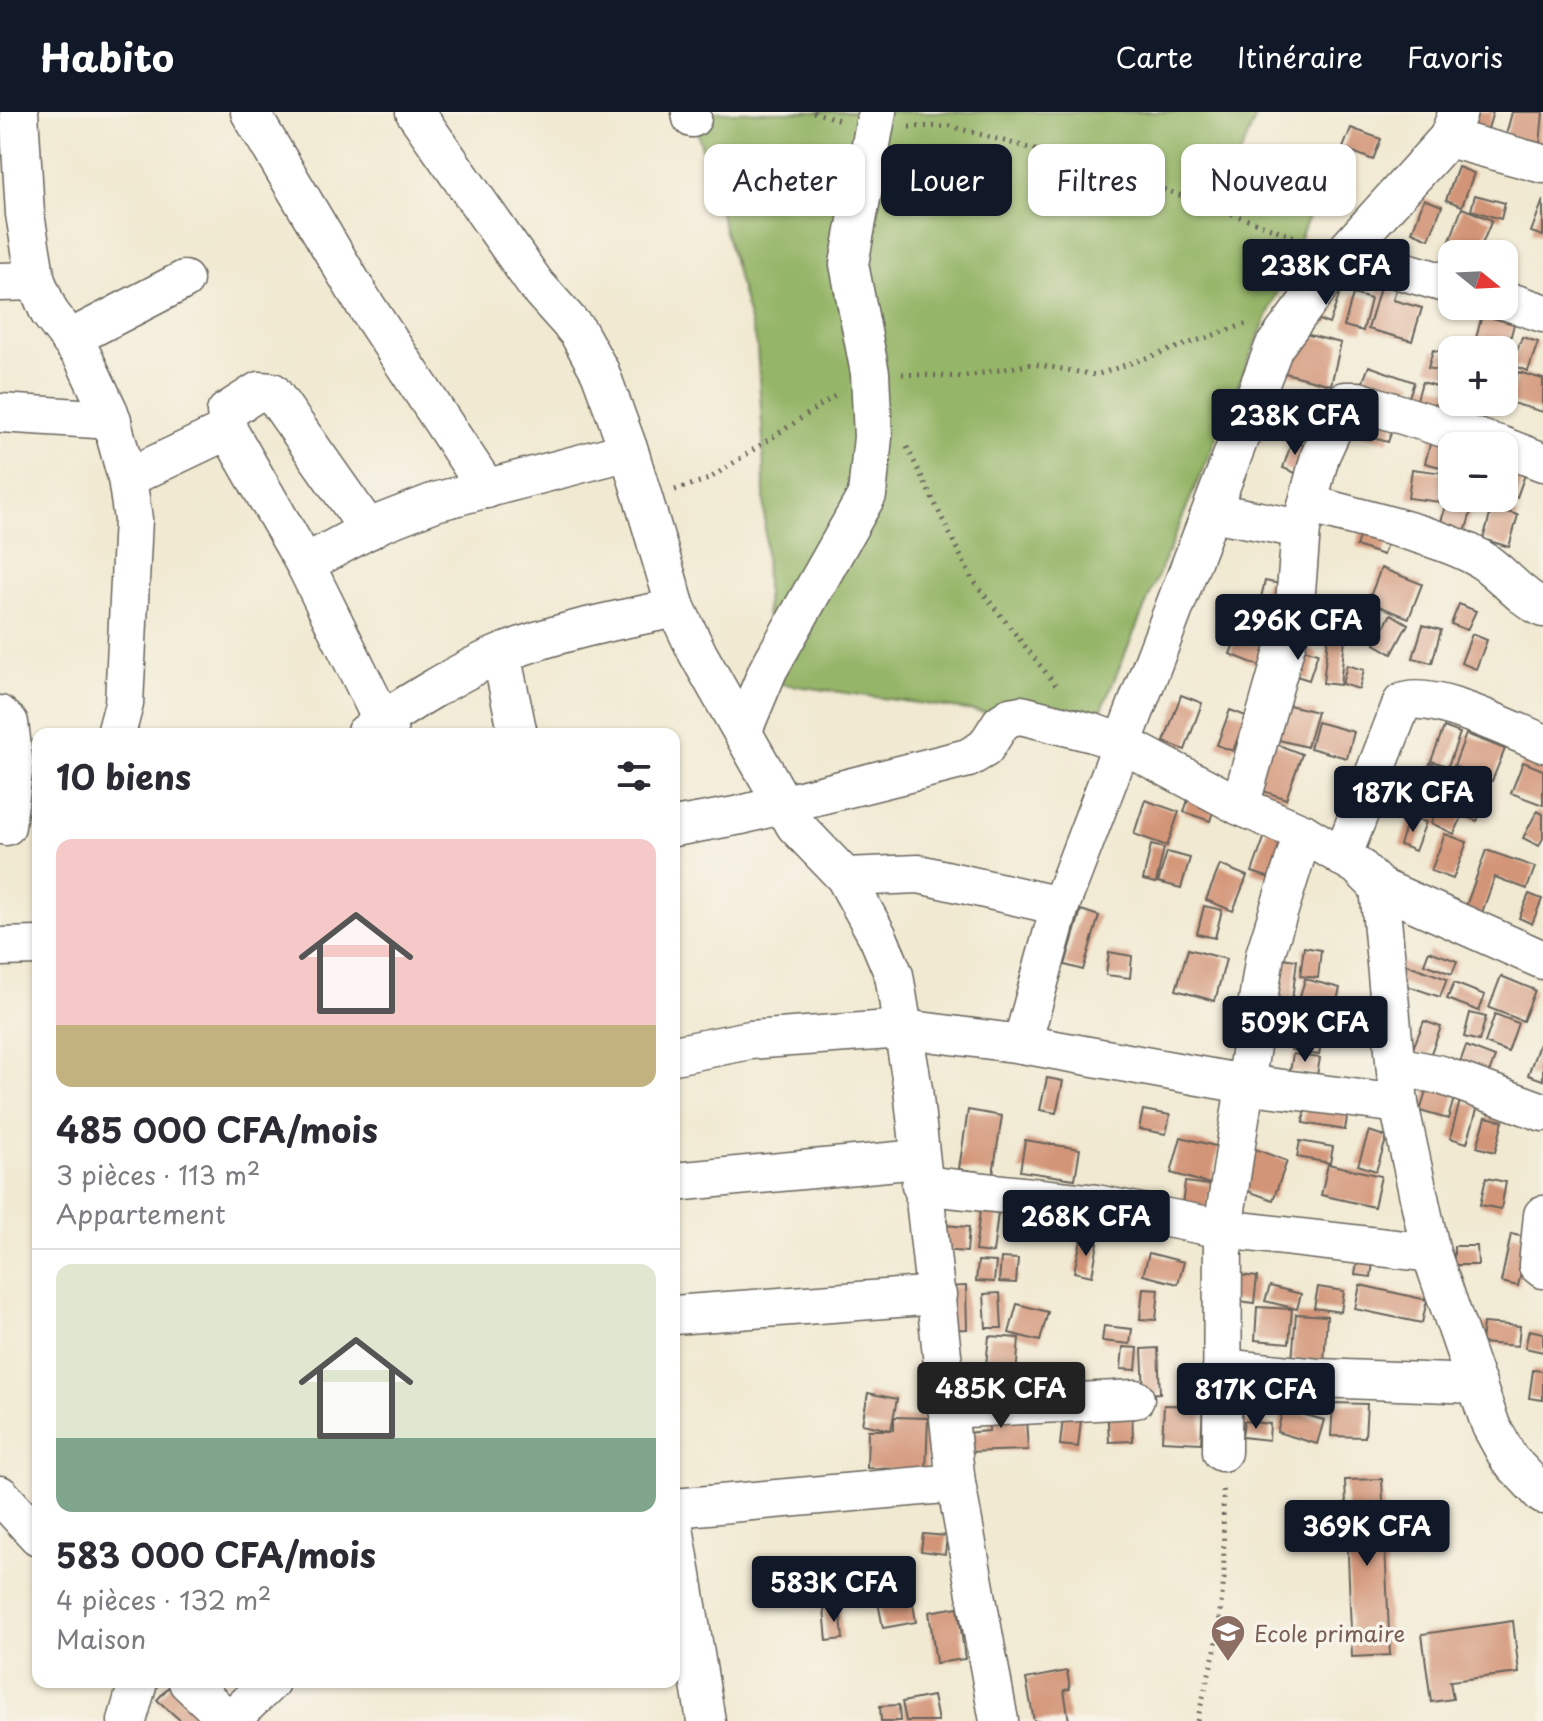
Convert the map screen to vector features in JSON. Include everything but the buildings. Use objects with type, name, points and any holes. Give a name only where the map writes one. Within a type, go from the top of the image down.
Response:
[{"type":"street","points":[[250,112],[360,297],[487,489]]},
{"type":"street","points":[[415,112],[536,285],[578,332],[600,372],[629,451],[676,608],[698,654],[743,730],[781,804],[795,825],[845,877],[878,937],[894,975],[904,1029],[937,1295],[956,1483],[999,1721]]},
{"type":"street","points":[[743,730],[768,670],[867,495],[873,437],[870,373],[849,264],[874,120]]},
{"type":"street","points":[[1022,1044],[1107,738],[1212,512],[1274,347],[1343,254],[1453,125],[1543,164]]},
{"type":"street","points":[[14,131],[25,214],[18,281],[49,312],[83,357],[112,420],[127,478],[132,534],[124,704],[118,728]]},
{"type":"street","points":[[1343,254],[1438,281]]},
{"type":"street","points":[[70,339],[184,280]]},
{"type":"street","points":[[1518,305],[1543,313]]},
{"type":"street","points":[[369,530],[272,392],[259,391],[226,412],[228,430],[305,564],[379,728]]},
{"type":"street","points":[[1240,806],[1294,616],[1305,516],[1320,456],[1345,401],[1358,401],[1458,432]]},
{"type":"street","points":[[0,413],[112,420]]},
{"type":"street","points":[[127,478],[228,430]]},
{"type":"street","points":[[305,564],[369,530],[435,502],[629,451]]},
{"type":"street","points":[[1518,452],[1543,462]]},
{"type":"street","points":[[1212,512],[1305,516],[1457,548],[1485,563],[1523,598],[1543,608]]},
{"type":"street","points":[[381,728],[501,654],[567,632],[676,608]]},
{"type":"street","points":[[501,654],[517,728]]},
{"type":"street","points":[[1342,857],[1402,703],[1413,698],[1432,702],[1543,743]]},
{"type":"street","points":[[0,715],[9,723],[14,765],[15,827]]},
{"type":"street","points":[[680,826],[741,815],[968,758],[985,748],[1001,723],[1021,715],[1107,738],[1240,806],[1303,833],[1342,857],[1379,887],[1543,960]]},
{"type":"street","points":[[1222,1452],[1223,1229],[1265,955],[1303,833]]},
{"type":"street","points":[[845,877],[919,874],[1060,906]]},
{"type":"street","points":[[1379,887],[1399,1104],[1431,1253],[1491,1426],[1526,1462],[1543,1495]]},
{"type":"street","points":[[0,947],[32,946]]},
{"type":"street","points":[[680,1054],[750,1040],[904,1029],[1022,1044],[1244,1084],[1399,1104]]},
{"type":"street","points":[[1396,1066],[1441,1075],[1543,1112]]},
{"type":"street","points":[[680,1182],[920,1172],[1223,1229],[1431,1253]]},
{"type":"street","points":[[1543,1215],[1538,1265],[1543,1269]]},
{"type":"street","points":[[680,1315],[937,1295]]},
{"type":"street","points":[[1222,1368],[1318,1378],[1477,1384]]},
{"type":"street","points":[[947,1409],[1135,1399]]},
{"type":"street","points":[[680,1507],[956,1483]]},
{"type":"street","points":[[0,1495],[32,1530]]},
{"type":"street","points":[[680,1563],[706,1721]]},
{"type":"street","points":[[127,1721],[136,1688]]},
{"type":"street","points":[[194,1688],[229,1721],[264,1688]]},
{"type":"path","points":[[813,112],[950,126],[1116,172],[1343,254]]},
{"type":"path","points":[[644,501],[709,479],[763,440],[870,373],[961,377],[1033,364],[1096,375],[1304,307]]},
{"type":"path","points":[[904,442],[972,579],[1107,738]]},
{"type":"path","points":[[1197,1721],[1216,1646],[1224,1579],[1222,1452]]},
{"type":"green space","points":[[692,112],[1258,112],[1245,144],[1181,144],[1181,216],[1309,216],[1094,728],[768,682],[763,440],[757,347],[721,216],[865,216],[865,144],[704,144],[704,155]]},
{"type":"place","name":"Ecole primaire","points":[[1228,1663]]}]
